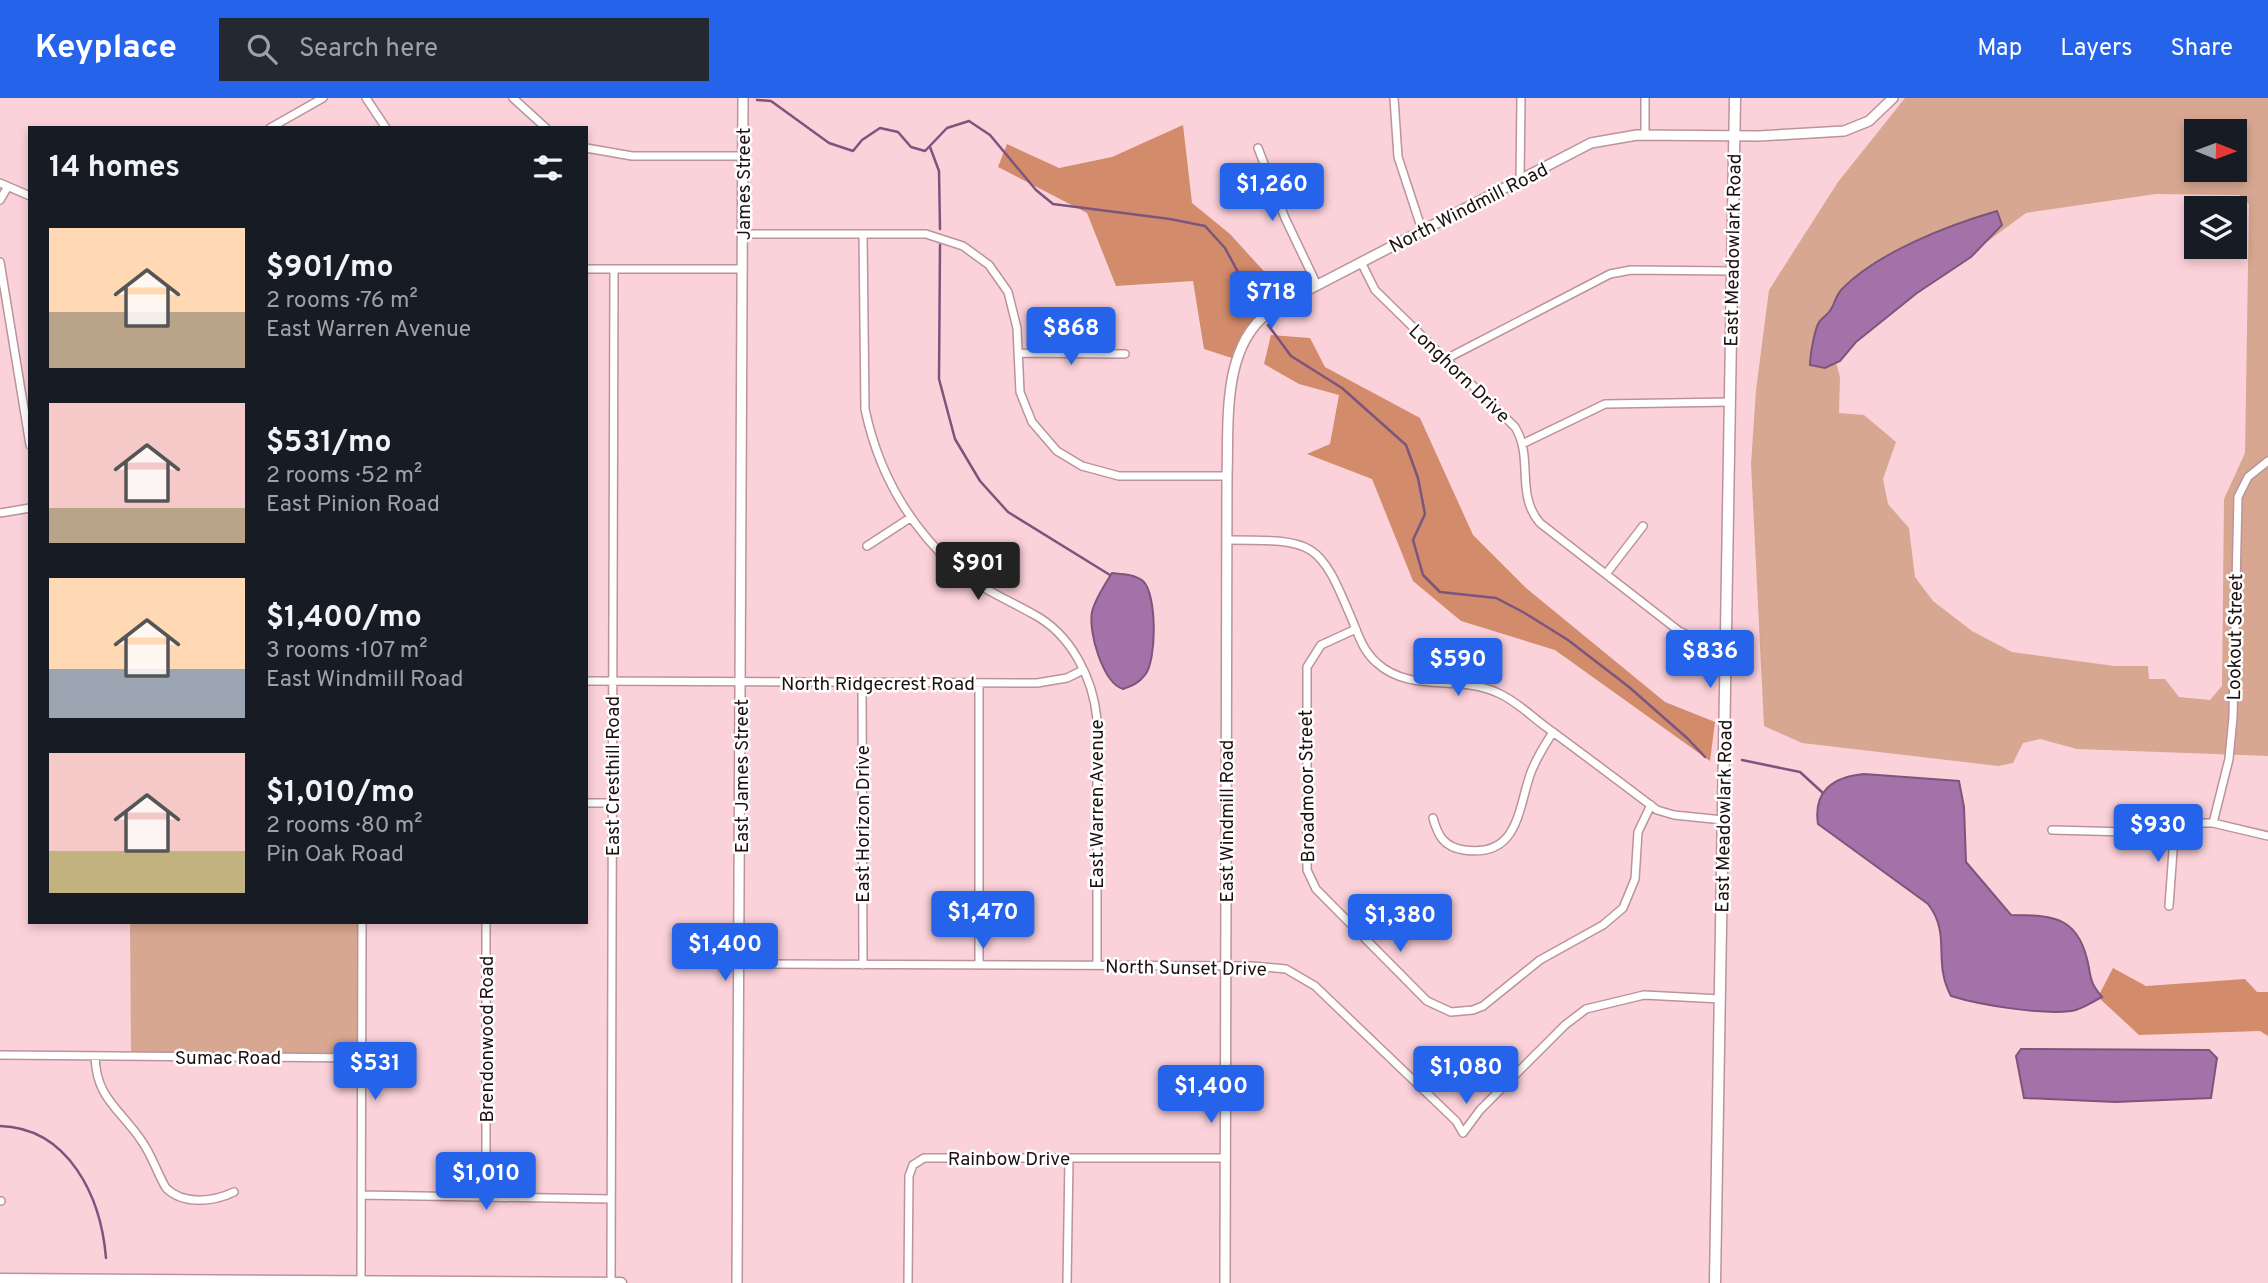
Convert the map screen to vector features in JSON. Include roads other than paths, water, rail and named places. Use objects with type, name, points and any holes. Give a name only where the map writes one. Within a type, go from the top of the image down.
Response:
[{"type":"main road","name":"East Meadowlark Road","points":[[1715,1283],[1735,98]]},
{"type":"main road","points":[[0,1279],[621,1283]]},
{"type":"street","points":[[274,126],[323,98]]},
{"type":"street","points":[[366,98],[385,126]]},
{"type":"street","points":[[513,98],[544,126]]},
{"type":"street","name":"James Street","points":[[743,98],[743,269]]},
{"type":"street","points":[[1394,98],[1398,157],[1422,230]]},
{"type":"street","points":[[1520,180],[1521,98]]},
{"type":"street","points":[[1645,135],[1646,98]]},
{"type":"street","name":"North Windmill Road","points":[[1238,360],[1251,333],[1268,313],[1591,143],[1619,136],[1734,136],[1844,131],[1869,121],[1893,98]]},
{"type":"street","points":[[588,148],[632,156],[744,156]]},
{"type":"street","points":[[1258,148],[1285,218],[1317,285]]},
{"type":"street","points":[[0,200],[3,186],[28,194]]},
{"type":"street","points":[[743,234],[940,237],[980,257],[1001,280],[1012,304],[1018,379],[1029,415],[1045,440],[1070,460],[1100,473],[1119,476],[1227,476]]},
{"type":"street","name":"East Warren Avenue","points":[[863,234],[865,409],[884,470],[910,518],[932,545],[970,579],[1034,614],[1055,630],[1069,645],[1093,694],[1097,719],[1097,965]]},
{"type":"street","name":"Longhorn Drive","points":[[1361,262],[1375,290],[1511,423],[1522,444],[1524,490],[1531,511],[1540,523],[1689,637],[1726,639]]},
{"type":"street","points":[[0,265],[28,433]]},
{"type":"street","points":[[588,269],[743,269]]},
{"type":"street","name":"East Cresthill Road","points":[[611,1283],[614,269]]},
{"type":"street","name":"East James Street","points":[[737,1283],[743,269]]},
{"type":"street","points":[[1446,359],[1610,274],[1631,270],[1732,271]]},
{"type":"street","points":[[1018,353],[1125,354]]},
{"type":"street","name":"East Windmill Road","points":[[1226,1283],[1227,476],[1231,398],[1238,360]]},
{"type":"street","points":[[1522,444],[1605,404],[1730,402]]},
{"type":"street","name":"Lookout Street","points":[[2213,822],[2229,759],[2233,717],[2238,498],[2248,477],[2268,461]]},
{"type":"street","points":[[0,513],[28,508]]},
{"type":"street","points":[[867,546],[910,518]]},
{"type":"street","points":[[1606,574],[1643,526]]},
{"type":"street","points":[[1227,540],[1286,541],[1314,552],[1333,573],[1370,656],[1397,677],[1416,682],[1468,684],[1502,694],[1651,805],[1674,816],[1723,820]]},
{"type":"street","name":"Broadmoor Street","points":[[1356,629],[1321,645],[1307,667],[1307,870],[1317,888],[1434,1006],[1462,1012],[1483,1006],[1552,952],[1614,918],[1633,891],[1638,832],[1651,805]]},
{"type":"street","name":"North Ridgecrest Road","points":[[588,681],[1037,683],[1067,678],[1083,670]]},
{"type":"street","name":"East Horizon Drive","points":[[862,683],[863,965]]},
{"type":"street","points":[[979,683],[979,965]]},
{"type":"street","points":[[1433,818],[1437,834],[1444,844],[1452,847],[1476,850],[1500,843],[1518,822],[1530,774],[1553,732]]},
{"type":"street","points":[[588,803],[612,803]]},
{"type":"street","points":[[2052,830],[2128,832],[2175,823],[2213,822],[2268,836]]},
{"type":"street","points":[[2169,906],[2175,823]]},
{"type":"street","points":[[361,1282],[362,924]]},
{"type":"street","name":"Brendonwood Road","points":[[486,924],[486,1198]]},
{"type":"street","name":"North Sunset Drive","points":[[740,964],[1097,965],[1286,970],[1315,986],[1456,1121],[1464,1133],[1480,1110],[1565,1025],[1586,1009],[1644,995],[1721,999]]},
{"type":"street","name":"Sumac Road","points":[[0,1055],[361,1058]]},
{"type":"street","points":[[95,1056],[102,1092],[140,1138],[166,1188],[188,1199],[216,1199],[234,1192]]},
{"type":"street","name":"Rainbow Drive","points":[[908,1283],[909,1176],[913,1165],[924,1158],[1226,1158]]},
{"type":"street","points":[[1067,1283],[1069,1158]]},
{"type":"street","points":[[361,1195],[611,1199]]},
{"type":"waterway","points":[[757,100],[771,101],[829,143],[853,151],[862,140],[880,128],[898,132],[911,147],[925,151],[947,128],[969,121],[990,135],[1036,190],[1053,204],[1205,226],[1225,248],[1259,311]]},
{"type":"waterway","points":[[930,147],[939,171],[940,229]]},
{"type":"waterway","points":[[940,245],[939,379],[955,439],[980,481],[1008,512],[1110,575]]},
{"type":"waterway","points":[[1268,325],[1291,356],[1342,388],[1406,445],[1418,478],[1425,514],[1413,540],[1423,575],[1440,592],[1496,598],[1568,640],[1629,687],[1705,757]]},
{"type":"waterway","points":[[1742,760],[1800,772],[1823,793]]},
{"type":"waterway","points":[[0,1126],[24,1130],[45,1139],[63,1153],[77,1170],[97,1212],[106,1258]]}]
